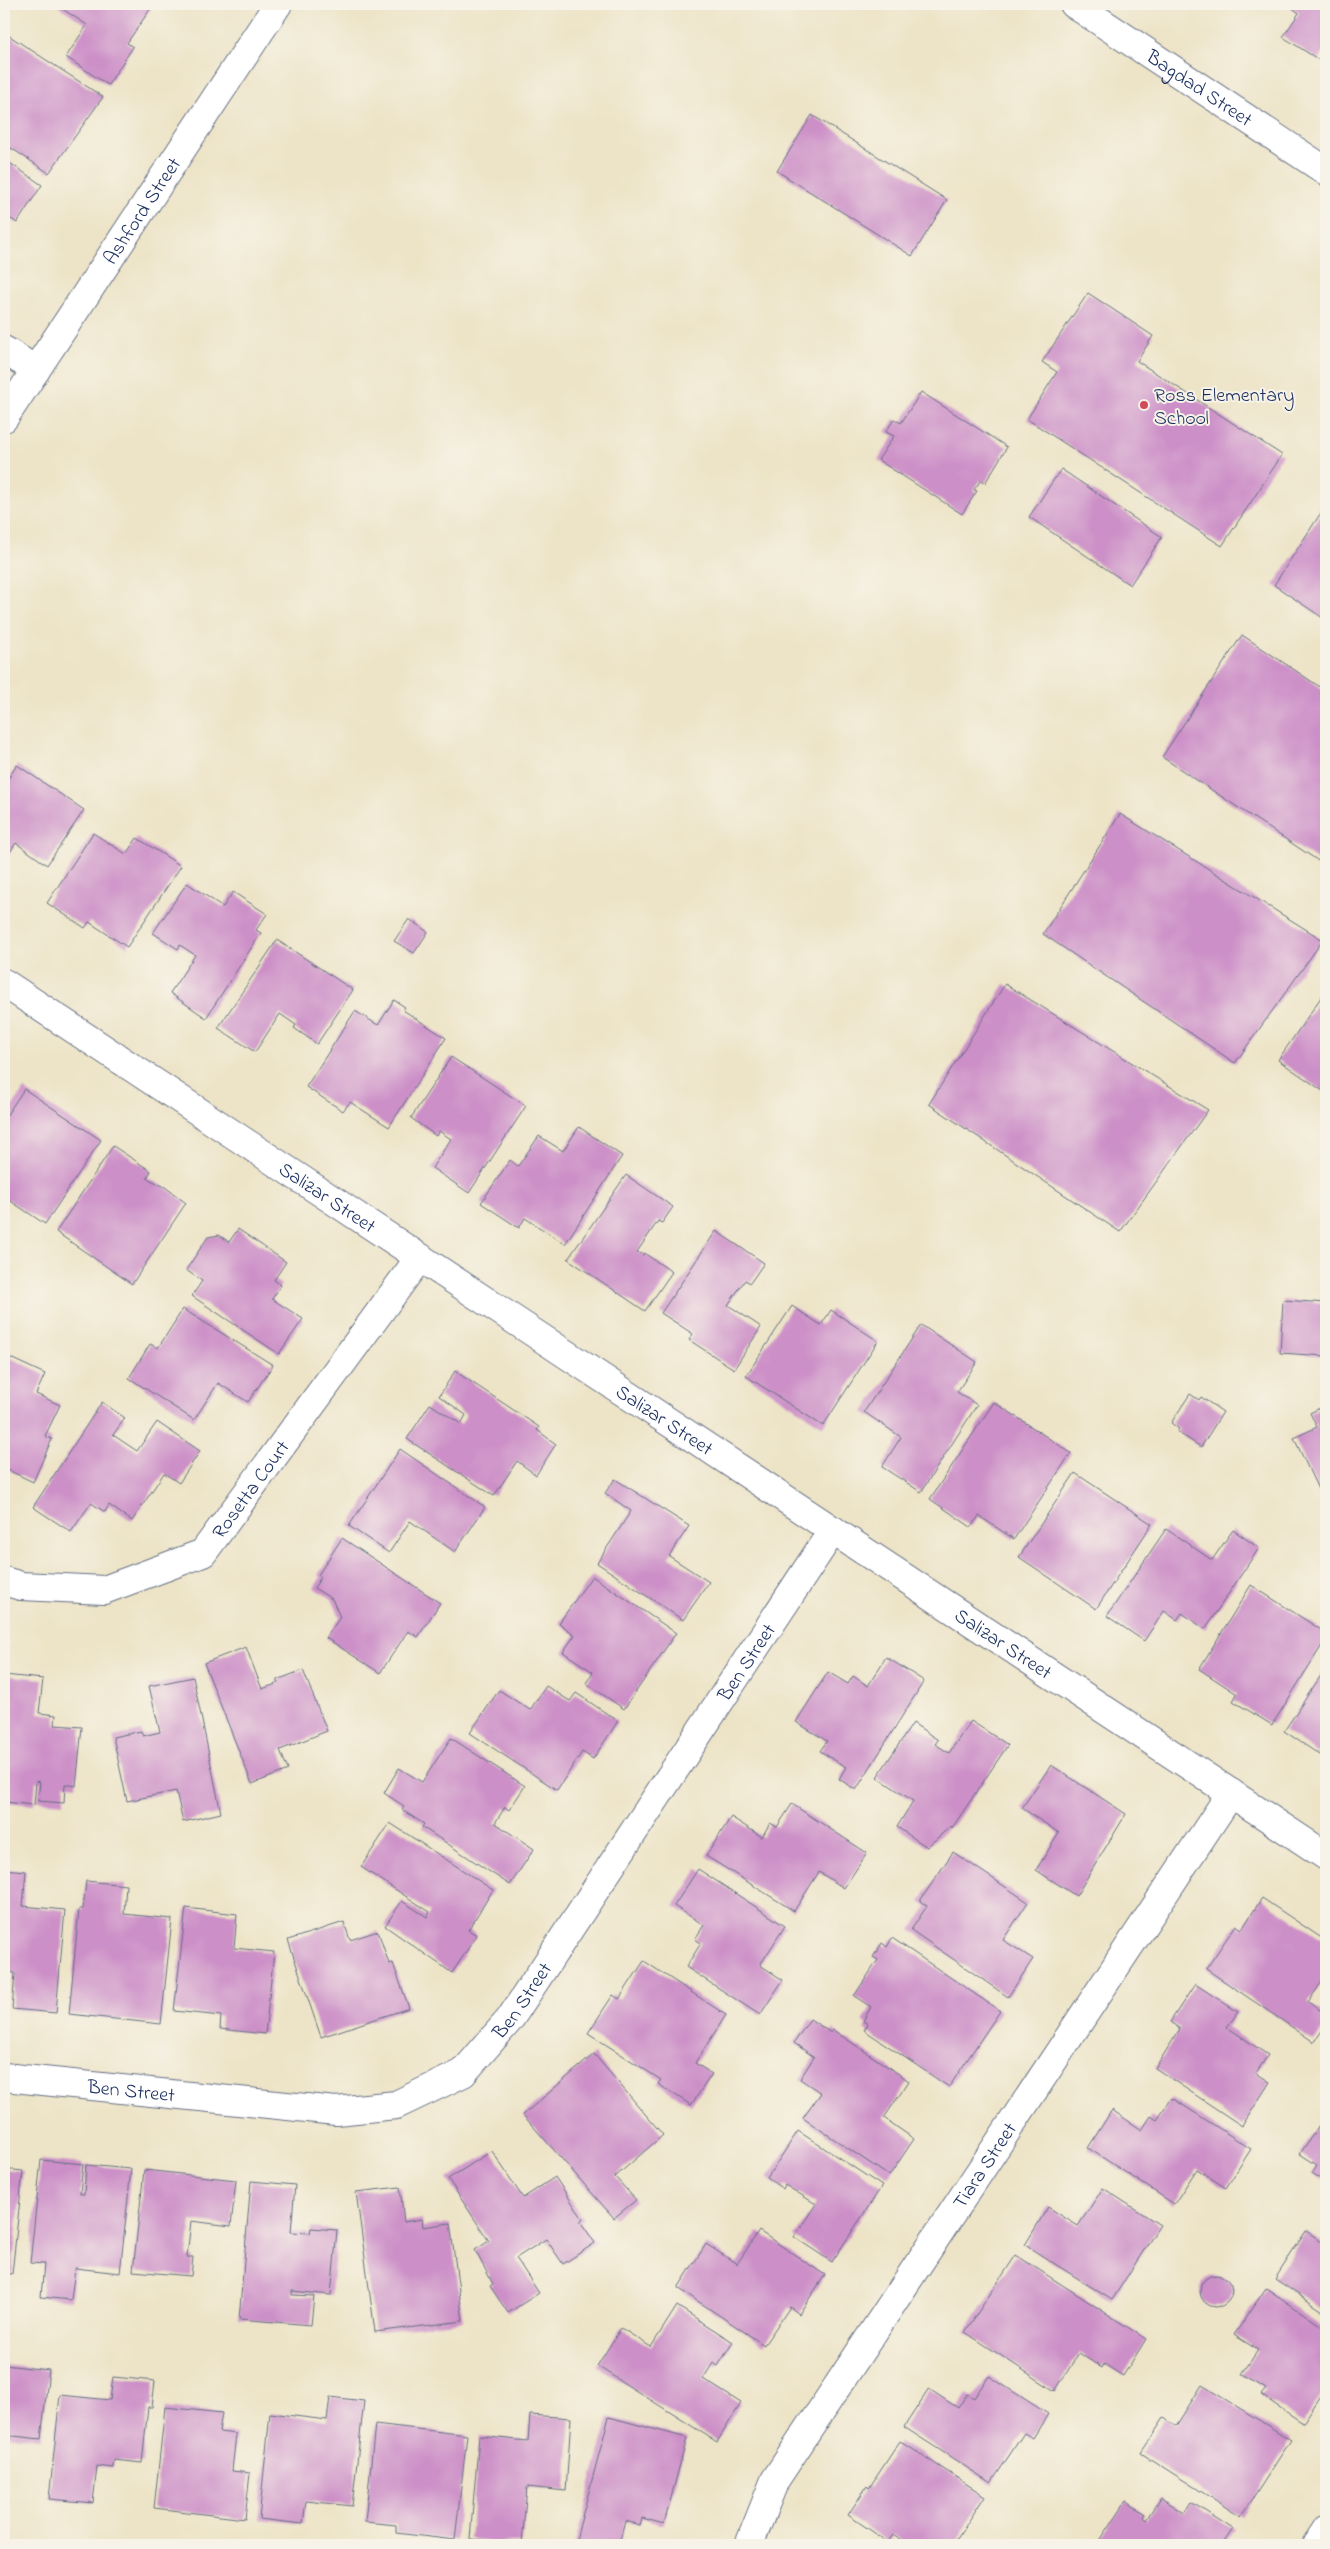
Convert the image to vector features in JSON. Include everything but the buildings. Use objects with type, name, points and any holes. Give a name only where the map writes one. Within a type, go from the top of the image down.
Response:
[{"type":"street","name":"Ashford Street","points":[[4,418],[278,4]]},
{"type":"street","name":"Bagdad Street","points":[[1074,4],[1326,170]]},
{"type":"street","points":[[4,350],[36,370]]},
{"type":"street","name":"Salizar Street","points":[[4,983],[1326,1856]]},
{"type":"street","name":"Rosetta Court","points":[[4,1581],[21,1586],[104,1590],[203,1553],[420,1257]]},
{"type":"street","name":"Ben Street","points":[[4,2077],[336,2111],[396,2105],[463,2073],[510,2019],[833,1530]]},
{"type":"street","name":"Tiara Street","points":[[749,2545],[775,2480],[1231,1793]]},
{"type":"street","points":[[1316,2545],[1326,2530]]},
{"type":"place","name":"Ross Elementary School","points":[[1144,405]]}]
